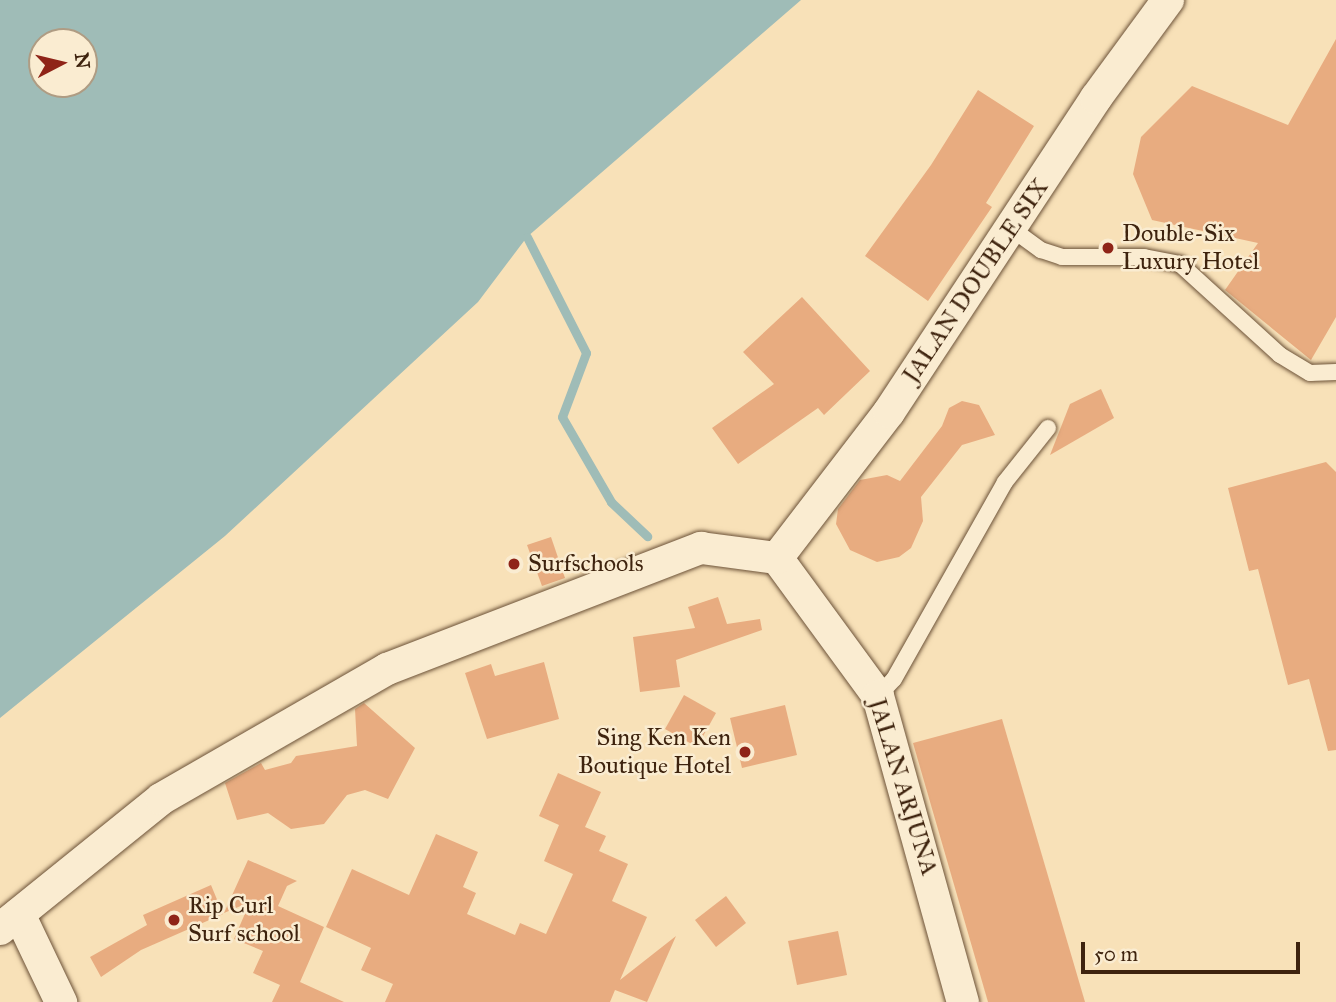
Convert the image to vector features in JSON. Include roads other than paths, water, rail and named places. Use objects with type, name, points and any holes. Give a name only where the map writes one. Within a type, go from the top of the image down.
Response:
[{"type":"street","name":"JALAN DOUBLE SIX","points":[[777,558],[889,412],[1096,98],[1168,0]]},
{"type":"street","points":[[61,1002],[10,921],[161,799],[387,669],[701,548],[777,558]]},
{"type":"street","name":"JALAN ARJUNA","points":[[777,558],[878,696],[963,1002]]},
{"type":"lane","points":[[1012,229],[1041,250],[1062,257],[1144,257],[1180,264],[1280,355],[1310,373],[1336,372]]},
{"type":"lane","points":[[878,696],[894,679],[1005,482],[1048,428]]},
{"type":"water","points":[[0,0],[801,0],[527,237],[478,302],[225,536],[0,718]]},
{"type":"waterway","points":[[527,237],[586,353],[562,417],[611,502],[647,536]]},
{"type":"place","name":"Double-Six Luxury Hotel","points":[[1108,248]]},
{"type":"place","name":"Surfschools","points":[[514,564]]},
{"type":"place","name":"Sing Ken Ken Boutique Hotel","points":[[745,752]]},
{"type":"place","name":"Rip Curl Surf school","points":[[174,920]]}]
